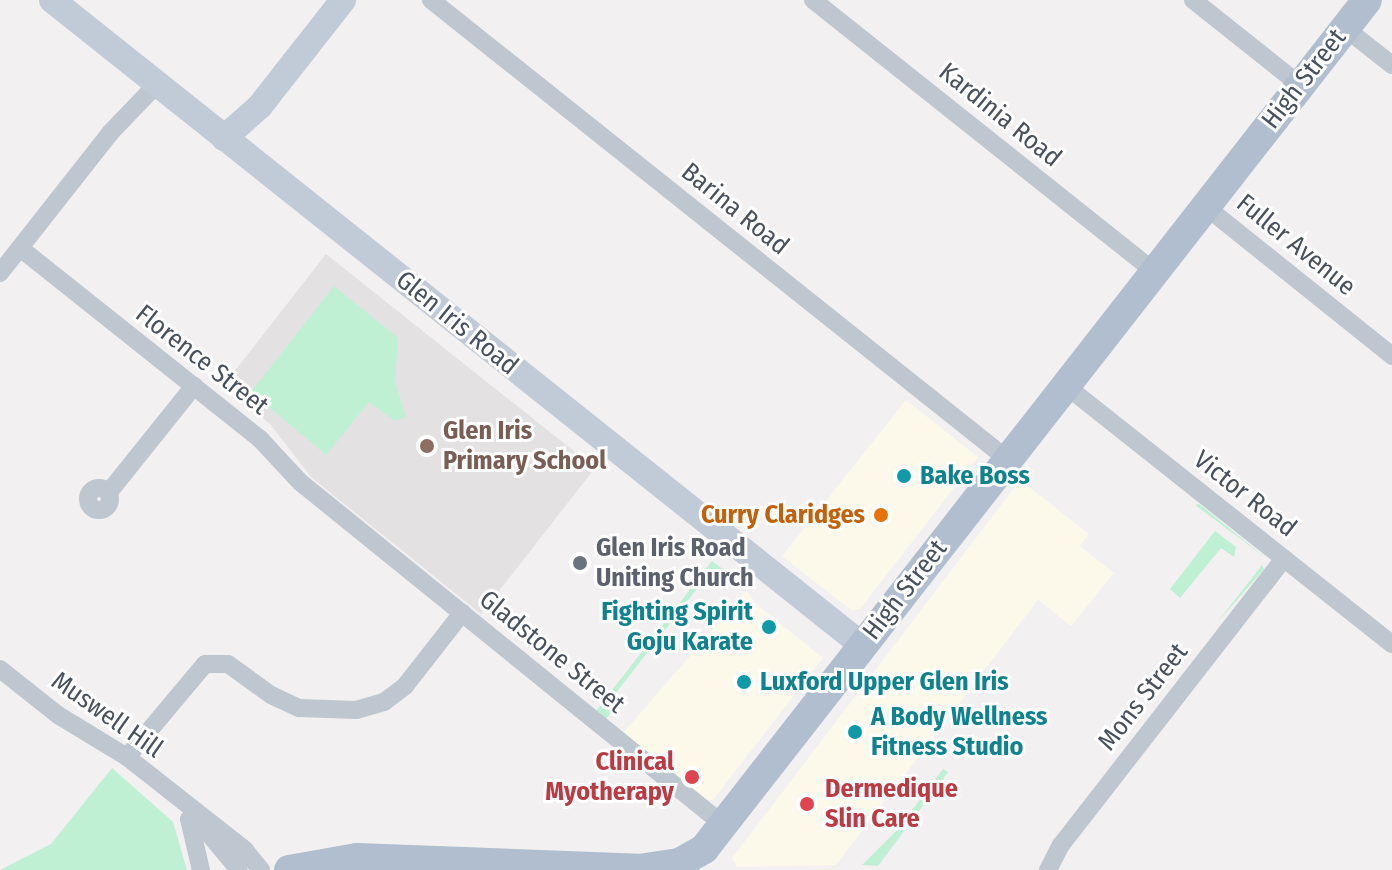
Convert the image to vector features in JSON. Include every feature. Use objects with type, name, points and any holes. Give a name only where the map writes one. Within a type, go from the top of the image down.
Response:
[{"type":"main road","name":"Glen Iris Road","points":[[52,0],[862,645]]},
{"type":"main road","points":[[230,143],[343,0]]},
{"type":"main road","name":"High Street","points":[[289,870],[357,858],[625,869],[694,865],[862,645],[1367,0]]},
{"type":"street","name":"Barina Road","points":[[431,0],[1007,459]]},
{"type":"street","name":"Kardinia Road","points":[[813,0],[1154,271]]},
{"type":"street","points":[[1193,0],[1300,85]]},
{"type":"street","points":[[1345,28],[1392,65]]},
{"type":"street","points":[[0,273],[150,79]]},
{"type":"street","name":"Fuller Avenue","points":[[1205,206],[1392,356]]},
{"type":"street","name":"Florence Street","points":[[20,248],[194,386],[346,519]]},
{"type":"street","name":"Victor Road","points":[[1065,385],[1392,644]]},
{"type":"street","points":[[109,492],[194,386]]},
{"type":"street","name":"Gladstone Street","points":[[346,519],[725,826]]},
{"type":"street","name":"Mons Street","points":[[1048,870],[1061,845],[1284,559]]},
{"type":"street","points":[[127,757],[205,664],[228,664],[299,708],[356,710],[384,702],[405,686],[462,613]]},
{"type":"street","name":"Muswell Hill","points":[[0,669],[58,715],[127,757],[244,849],[261,870]]},
{"type":"street","points":[[185,804],[201,870]]},
{"type":"street","name":"Muswell Hill","points":[[185,804],[239,870]]},
{"type":"shaded area","name":"Glen Iris Primary School","points":[[326,254],[595,468],[481,614],[312,478],[270,424],[223,386]]},
{"type":"shaded area","points":[[906,400],[978,457],[860,609],[851,610],[782,556]]},
{"type":"shaded area","points":[[1020,480],[1089,534],[1080,546],[1114,573],[1071,626],[1038,600],[836,865],[737,867],[732,858]]},
{"type":"shaded area","points":[[747,590],[755,603],[823,658],[713,800],[706,800],[623,733]]},
{"type":"green space","points":[[334,286],[398,338],[395,382],[406,417],[394,421],[369,402],[326,455],[251,392]]},
{"type":"green space","points":[[1199,504],[1266,558],[1195,505]]},
{"type":"green space","points":[[1215,531],[1236,547],[1234,557],[1221,548],[1180,598],[1170,589]]},
{"type":"green space","points":[[712,561],[724,570],[719,576],[711,571],[608,703],[614,709],[606,719],[596,711]]},
{"type":"green space","points":[[1262,565],[1264,569],[1216,624]]},
{"type":"green space","points":[[112,768],[173,822],[187,870],[0,870],[51,844]]},
{"type":"green space","points":[[943,769],[948,772],[878,866],[862,865],[897,830]]},
{"type":"place","name":"Glen Iris Primary School","points":[[427,446]]},
{"type":"place","name":"Bake Boss","points":[[904,476]]},
{"type":"place","name":"Curry Claridges","points":[[881,515]]},
{"type":"place","name":"Glen Iris Road Uniting Church","points":[[580,563]]},
{"type":"place","name":"Fighting Spirit Goju Karate","points":[[769,627]]},
{"type":"place","name":"Luxford Upper Glen Iris","points":[[744,682]]},
{"type":"place","name":"A Body Wellness Fitness Studio","points":[[855,732]]},
{"type":"place","name":"Clinical Myotherapy","points":[[692,777]]},
{"type":"place","name":"Dermedique Slin Care","points":[[807,804]]}]
